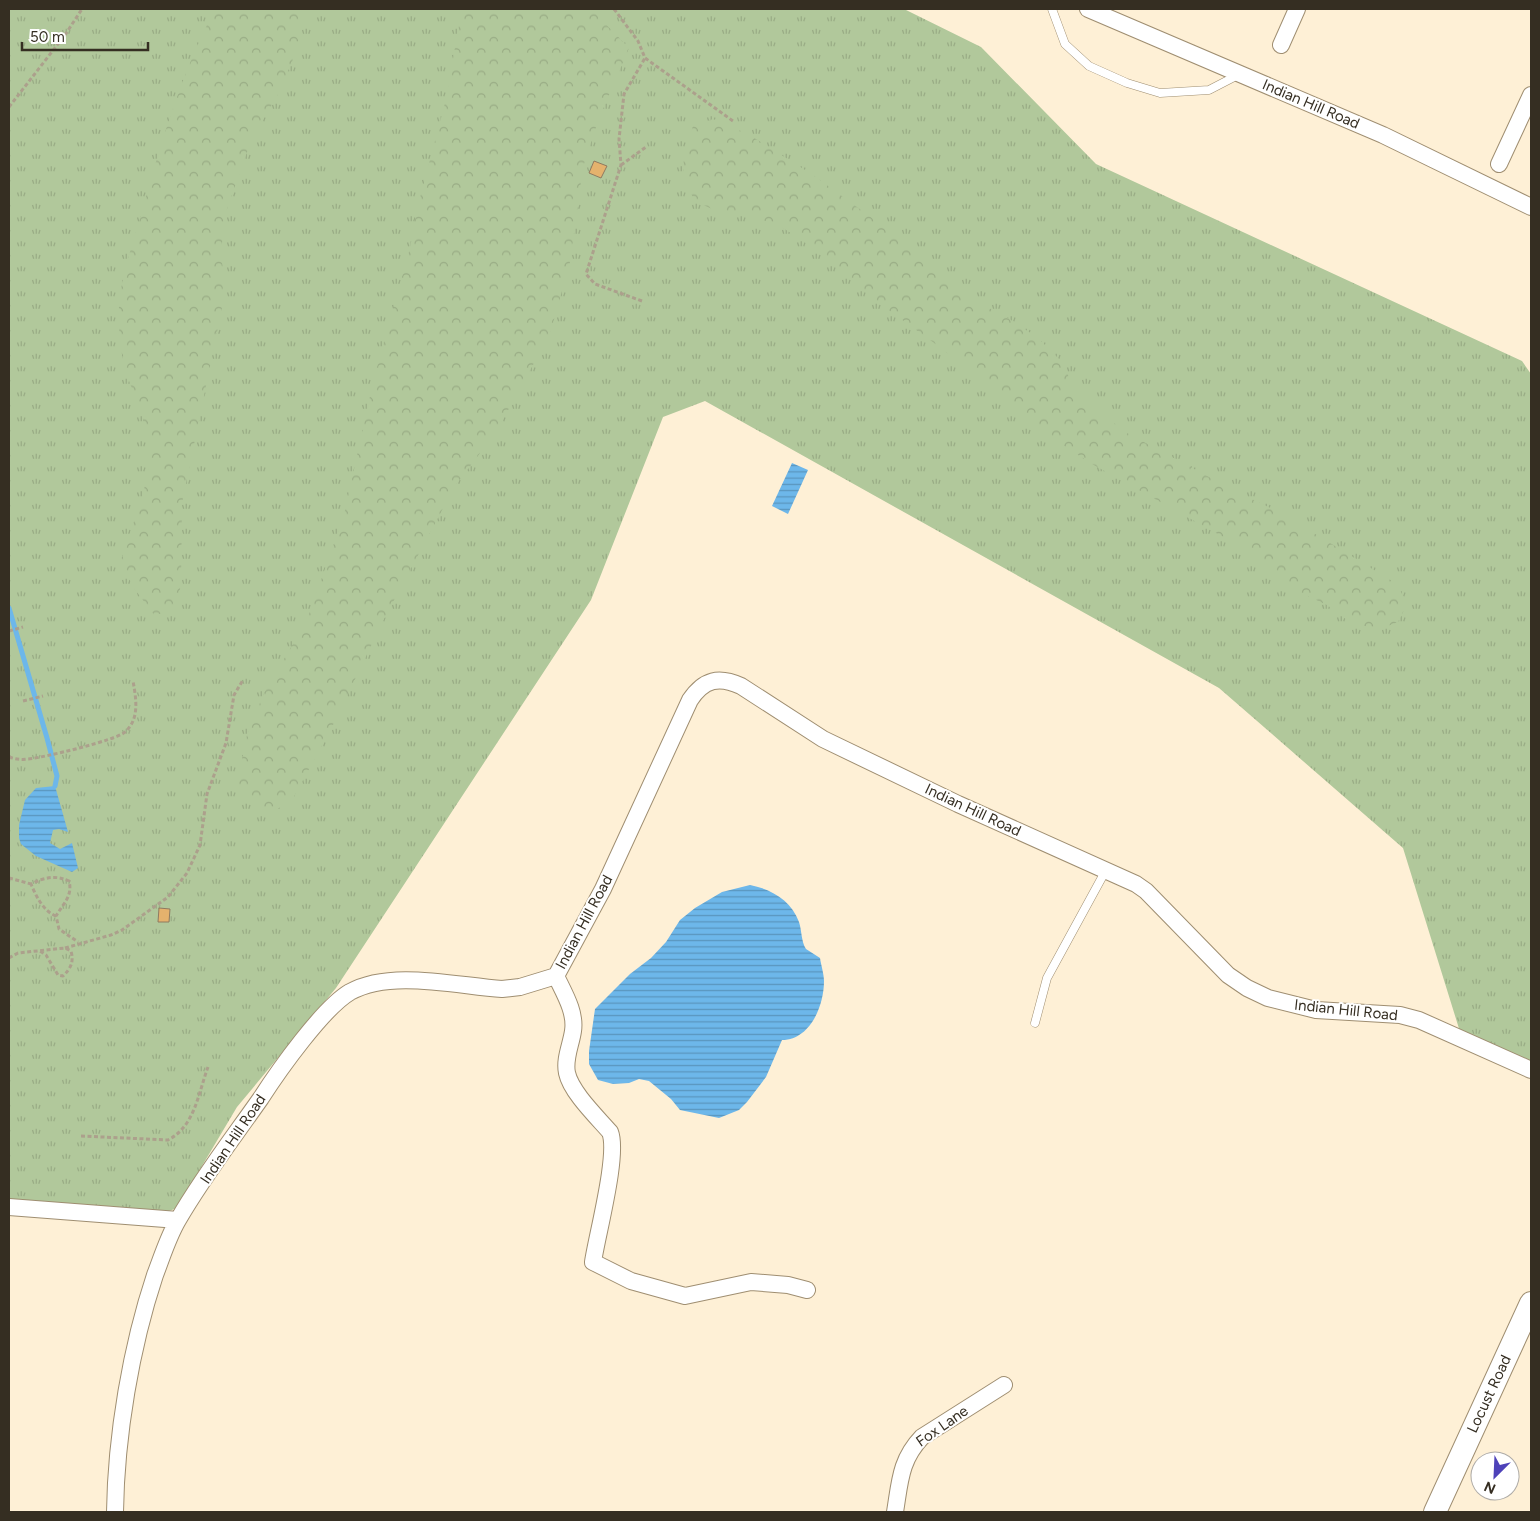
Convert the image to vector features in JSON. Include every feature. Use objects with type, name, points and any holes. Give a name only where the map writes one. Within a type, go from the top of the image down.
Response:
[{"type":"street","name":"Indian Hill Road","points":[[1088,9],[1384,135],[1531,207]]},
{"type":"street","points":[[1281,44],[1297,9]]},
{"type":"street","points":[[1499,164],[1531,94]]},
{"type":"street","name":"Indian Hill Road","points":[[115,1512],[120,1443],[140,1321],[164,1250],[178,1220],[276,1076],[333,1005],[350,992],[369,985],[395,980],[502,989],[520,987],[556,976],[603,889],[690,700],[698,688],[709,681],[729,680],[823,739],[958,804],[1106,870],[1146,891],[1228,974],[1246,988],[1290,1006],[1316,1010],[1382,1013],[1410,1017],[1531,1070]]},
{"type":"street","name":"Indian Hill Road","points":[[556,976],[568,1000],[573,1016],[573,1029],[566,1061],[571,1085],[610,1132],[612,1139],[612,1158],[593,1262],[631,1281],[685,1296],[751,1282],[779,1284],[807,1290]]},
{"type":"street","points":[[9,1207],[178,1220]]},
{"type":"street","name":"Locust Road","points":[[1435,1512],[1531,1303]]},
{"type":"street","name":"Fox Lane","points":[[895,1512],[904,1460],[912,1447],[922,1437],[1004,1385]]},
{"type":"lane","points":[[1052,9],[1065,44],[1089,66],[1127,83],[1160,93],[1208,90],[1240,74]]},
{"type":"lane","points":[[1035,1023],[1046,978],[1106,870]]},
{"type":"path","points":[[9,107],[65,35],[82,9]]},
{"type":"path","points":[[614,9],[638,41],[645,58],[733,121]]},
{"type":"path","points":[[642,301],[595,284],[586,274],[621,165],[619,139],[624,94],[645,58]]},
{"type":"path","points":[[621,165],[646,147]]},
{"type":"path","points":[[9,632],[23,627]]},
{"type":"path","points":[[9,958],[18,953],[65,948],[78,943],[97,940],[122,930],[168,897],[187,873],[200,845],[207,794],[226,744],[234,695],[243,680]]},
{"type":"path","points":[[9,757],[21,759],[41,757],[112,738],[125,732],[135,718],[136,699],[133,681]]},
{"type":"path","points":[[23,701],[43,696]]},
{"type":"path","points":[[9,878],[31,884],[51,877],[60,877],[69,881],[71,888],[68,898],[56,916],[59,928],[78,943]]},
{"type":"path","points":[[31,884],[49,913],[56,916]]},
{"type":"path","points":[[40,951],[46,955],[58,976],[63,976],[69,970],[73,959],[71,951],[65,948]]},
{"type":"path","points":[[81,1136],[168,1140],[179,1134],[191,1119],[208,1067]]},
{"type":"green space","points":[[9,9],[904,9],[981,47],[1096,164],[1522,361],[1531,374],[1531,1063],[1461,1035],[1403,848],[1219,688],[705,401],[663,417],[591,600],[336,988],[237,1107],[177,1208],[164,1213],[9,1201]]},
{"type":"green space","points":[[215,9],[307,9],[292,62],[277,96],[252,138],[227,209],[222,243],[223,303],[182,503],[181,583],[177,606],[155,616],[133,587],[121,560],[144,489],[149,461],[149,447],[142,416],[128,379],[122,354],[119,329],[120,295],[129,255],[172,110],[192,59]]},
{"type":"green space","points":[[462,9],[591,9],[629,48],[598,121],[583,167],[570,262],[550,334],[496,432],[455,486],[384,619],[331,729],[291,802],[273,811],[250,801],[237,784],[247,735],[264,693],[307,620],[344,515],[374,378],[410,248],[417,209],[445,103]]},
{"type":"green space","points":[[713,119],[748,134],[813,175],[890,231],[964,295],[1008,318],[1038,338],[1062,362],[1072,384],[1083,399],[1127,433],[1237,492],[1281,513],[1397,584],[1407,604],[1398,622],[1380,629],[1374,629],[1347,620],[1327,605],[1297,591],[1272,566],[1252,553],[1092,464],[1038,429],[941,348],[872,298],[829,258],[780,226],[746,214],[716,211],[695,201],[683,179],[684,153],[693,126]]},
{"type":"water","points":[[792,463],[808,470],[788,514],[772,506]]},
{"type":"water","points":[[55,786],[68,832],[59,829],[53,830],[50,843],[60,849],[72,843],[78,868],[72,872],[36,856],[21,844],[19,838],[19,825],[25,800],[36,788]]},
{"type":"water","points":[[750,885],[765,889],[786,902],[799,922],[806,949],[820,958],[824,978],[823,991],[818,1011],[808,1028],[792,1038],[782,1040],[766,1077],[747,1102],[739,1110],[719,1118],[680,1110],[671,1099],[649,1081],[639,1079],[629,1083],[613,1084],[598,1080],[589,1064],[595,1009],[630,974],[651,958],[666,942],[680,920],[695,908],[722,892]]},
{"type":"building","points":[[594,161],[607,166],[601,178],[589,173]]},
{"type":"building","points":[[159,908],[170,909],[169,922],[158,922]]},
{"type":"waterway","points":[[9,608],[57,776],[55,786]]}]
